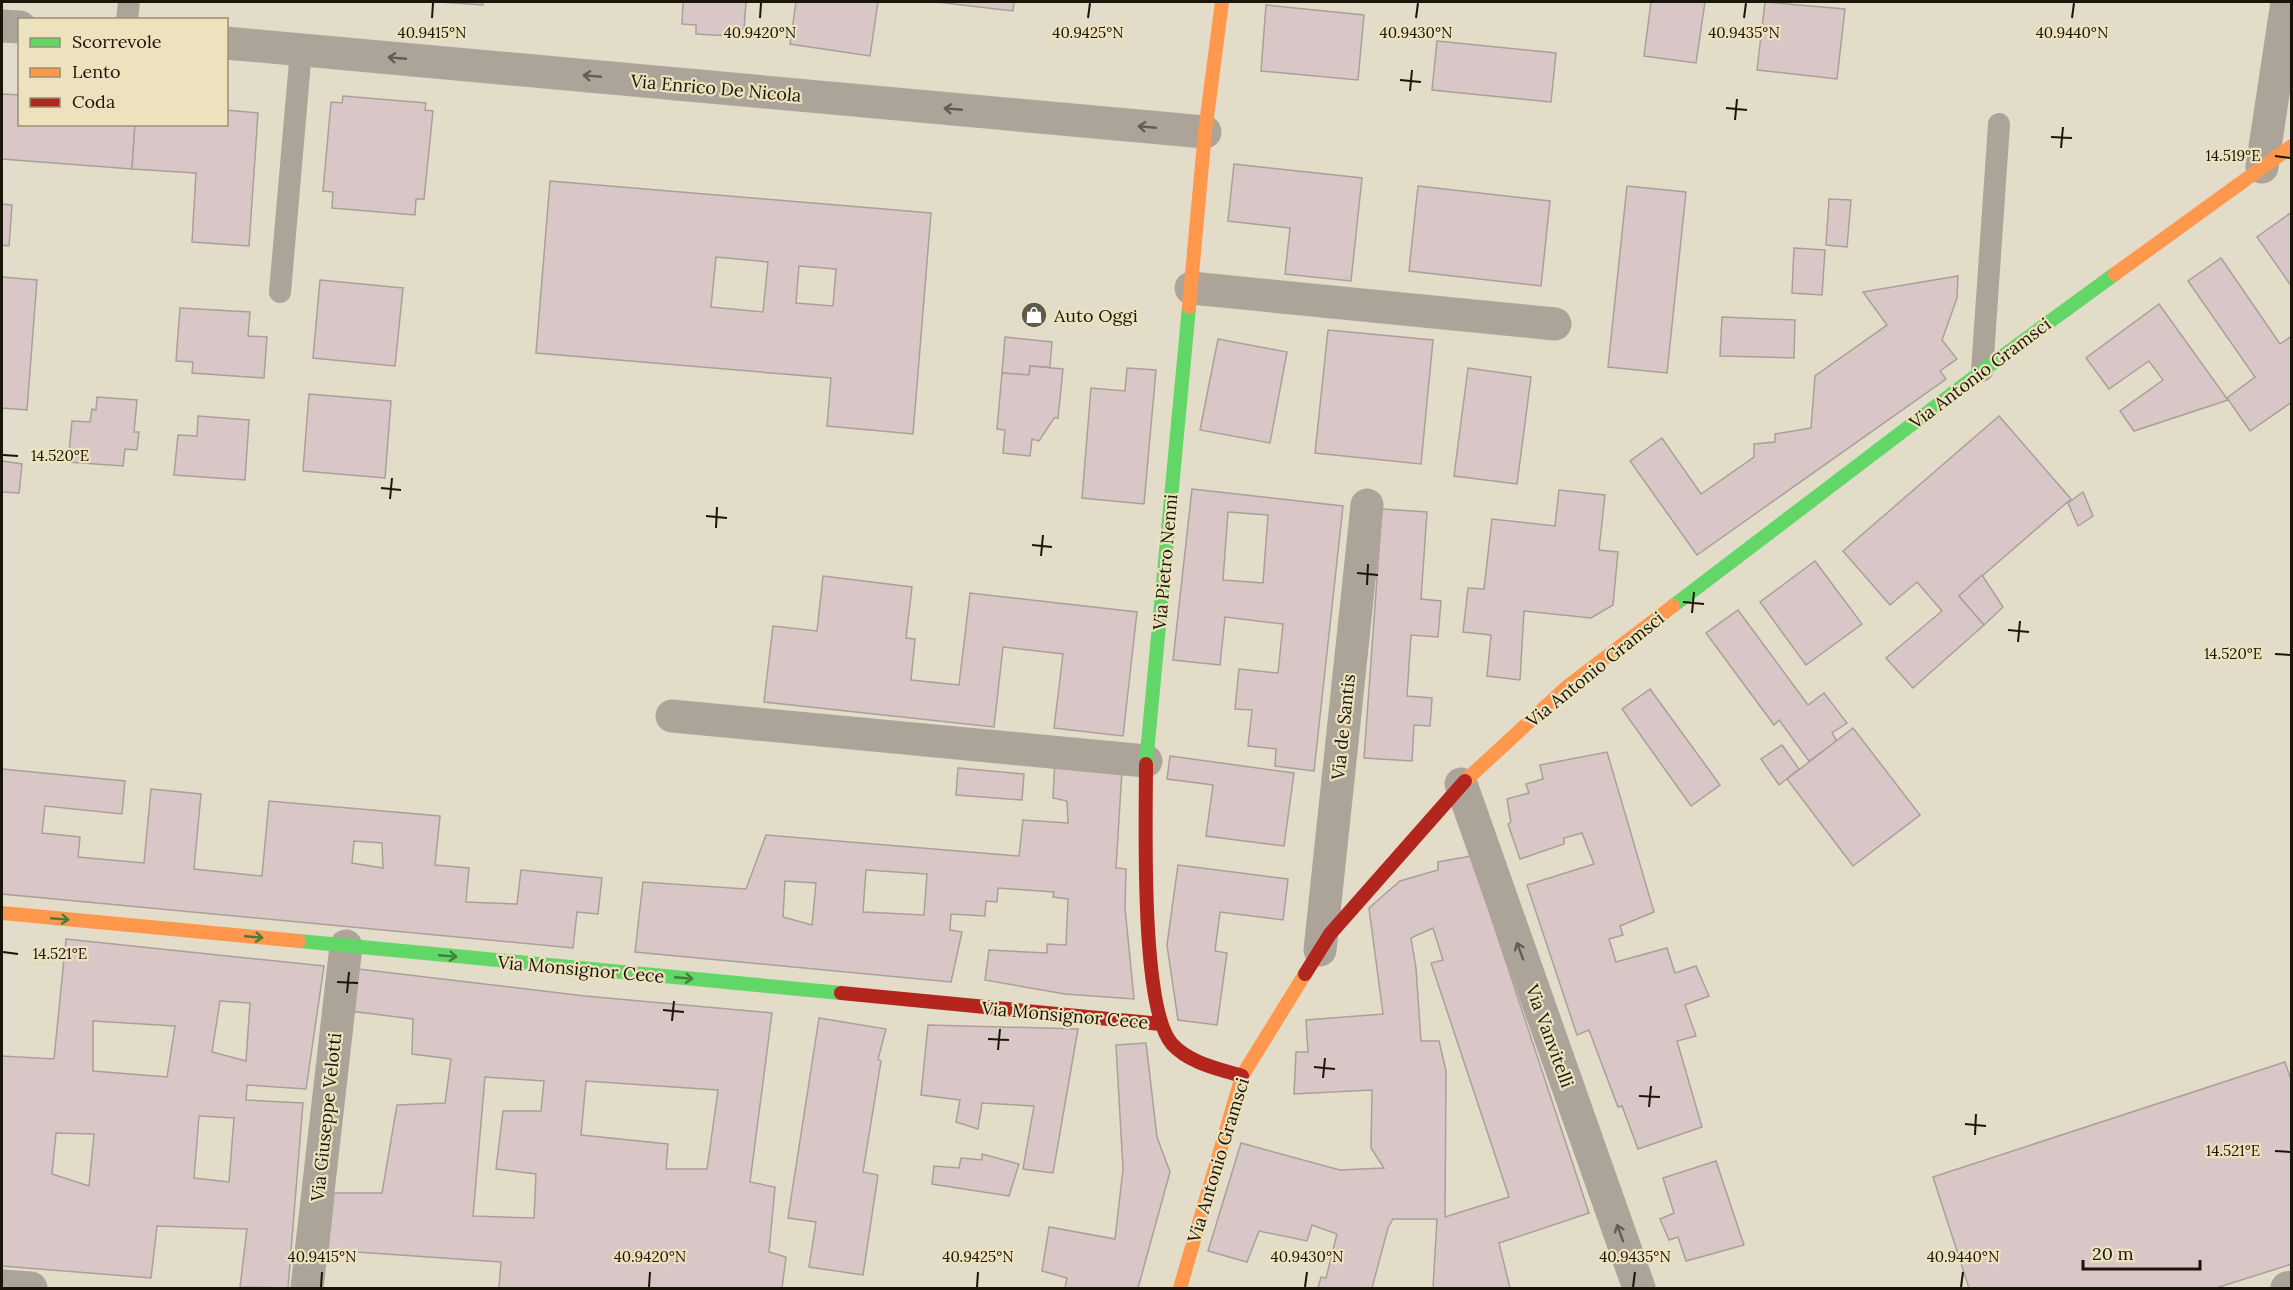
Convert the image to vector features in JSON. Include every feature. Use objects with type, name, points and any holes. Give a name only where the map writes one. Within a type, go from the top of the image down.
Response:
[{"type":"street","name":"Via Pietro Nenni","points":[[1222,2],[1206,132],[1146,761],[1147,914],[1153,982],[1161,1024],[1172,1044],[1200,1063],[1242,1076]]},
{"type":"street","points":[[2262,167],[2287,2]]},
{"type":"street","points":[[2,26],[18,27]]},
{"type":"street","name":"Via Enrico De Nicola","points":[[228,43],[1206,132]]},
{"type":"street","name":"Via Antonio Gramsci","points":[[1180,1288],[1242,1076],[1330,934],[1461,784],[1568,686],[1982,371],[2292,146]]},
{"type":"street","points":[[1191,288],[1555,324]]},
{"type":"street","name":"Via de Santis","points":[[1320,950],[1367,505]]},
{"type":"street","points":[[672,716],[1146,761]]},
{"type":"street","name":"Via Vanvitelli","points":[[1461,784],[1640,1288]]},
{"type":"street","name":"Via Monsignor Cece","points":[[2,913],[1161,1024]]},
{"type":"street","name":"Via Giuseppe Velotti","points":[[307,1288],[346,946]]},
{"type":"street","points":[[2,1286],[31,1288]]},
{"type":"street","points":[[2287,1288],[2292,1287]]},
{"type":"lane","points":[[127,18],[129,2]]},
{"type":"lane","points":[[280,292],[301,50]]},
{"type":"lane","points":[[1982,371],[1999,124]]},
{"type":"building","points":[[439,2],[483,2],[483,5]]},
{"type":"building","points":[[683,2],[746,2],[744,29],[730,28],[730,36],[696,34],[696,25],[682,24]]},
{"type":"building","points":[[796,2],[878,2],[870,56],[790,44]]},
{"type":"building","points":[[936,2],[1014,2],[1013,11]]},
{"type":"building","points":[[1651,2],[1705,2],[1696,63],[1644,56]]},
{"type":"building","points":[[1765,2],[1845,9],[1837,79],[1757,70]]},
{"type":"building","points":[[1266,5],[1364,15],[1358,80],[1261,71]]},
{"type":"building","points":[[1437,41],[1556,53],[1551,102],[1432,90]]},
{"type":"building","points":[[2,94],[18,95],[18,126],[135,126],[132,169],[2,159]]},
{"type":"building","points":[[343,96],[426,103],[425,110],[433,111],[424,199],[416,199],[415,215],[332,208],[333,192],[323,191],[331,102],[342,103]]},
{"type":"building","points":[[228,110],[258,113],[249,246],[192,242],[196,173],[132,169],[135,126],[228,126]]},
{"type":"building","points":[[1234,164],[1362,178],[1351,281],[1285,274],[1290,228],[1228,221]]},
{"type":"building","points":[[550,181],[931,213],[913,434],[827,426],[831,378],[536,353]],"holes":[[[716,257],[768,262],[763,312],[711,307]],[[799,266],[836,269],[833,306],[796,303]]]},
{"type":"building","points":[[1418,186],[1550,201],[1541,286],[1409,271]]},
{"type":"building","points":[[1627,186],[1686,192],[1667,373],[1608,367]]},
{"type":"building","points":[[1829,199],[1851,200],[1847,247],[1826,245]]},
{"type":"building","points":[[2,204],[12,205],[9,246],[2,245]]},
{"type":"building","points":[[2292,212],[2292,287],[2257,237]]},
{"type":"building","points":[[1794,248],[1825,250],[1822,295],[1792,293]]},
{"type":"building","points":[[2221,258],[2280,344],[2292,336],[2292,402],[2250,431],[2227,398],[2255,377],[2188,281]]},
{"type":"building","points":[[1958,276],[1957,298],[1942,340],[1957,359],[1940,371],[1946,379],[1697,555],[1630,461],[1662,438],[1701,494],[1754,457],[1754,444],[1775,442],[1775,434],[1811,428],[1815,376],[1887,325],[1863,292]]},
{"type":"building","points":[[2,277],[37,280],[27,410],[2,408]]},
{"type":"building","points":[[320,280],[403,288],[395,366],[313,358]]},
{"type":"building","points":[[2159,304],[2228,400],[2134,431],[2120,411],[2163,380],[2149,361],[2109,389],[2086,358]]},
{"type":"building","points":[[180,308],[250,312],[248,336],[267,337],[264,378],[192,373],[193,362],[176,361]]},
{"type":"building","points":[[1722,317],[1795,320],[1794,358],[1720,356]]},
{"type":"building","points":[[1328,330],[1433,340],[1421,464],[1315,453]]},
{"type":"building","points":[[1005,337],[1052,342],[1050,367],[1030,366],[1029,375],[1002,373]]},
{"type":"building","points":[[1218,339],[1287,352],[1270,443],[1200,430]]},
{"type":"building","points":[[1030,366],[1063,369],[1058,418],[1054,418],[1039,441],[1032,439],[1030,456],[1003,453],[1005,430],[997,429],[1002,373],[1029,375]]},
{"type":"building","points":[[1127,368],[1156,370],[1144,504],[1082,498],[1091,388],[1125,391]]},
{"type":"building","points":[[1468,368],[1531,377],[1517,484],[1454,476]]},
{"type":"building","points":[[309,394],[391,401],[385,478],[303,471]]},
{"type":"building","points":[[97,397],[137,400],[134,432],[139,432],[137,450],[125,449],[123,466],[68,462],[72,421],[90,422],[92,409],[96,410]]},
{"type":"building","points":[[198,416],[249,420],[245,480],[174,475],[178,435],[197,436]]},
{"type":"building","points":[[1999,416],[2071,499],[1959,596],[1984,625],[1913,688],[1886,658],[1942,611],[1917,582],[1890,605],[1843,551]]},
{"type":"building","points":[[2,461],[22,464],[19,493],[2,492]]},
{"type":"building","points":[[1192,489],[1343,506],[1314,771],[1275,766],[1276,749],[1248,746],[1252,710],[1235,709],[1239,669],[1278,673],[1283,624],[1225,617],[1220,665],[1173,660]],"holes":[[[1228,512],[1268,515],[1263,583],[1223,580]]]},
{"type":"building","points":[[1559,490],[1605,495],[1599,550],[1618,552],[1613,605],[1591,618],[1524,611],[1520,680],[1487,676],[1491,635],[1463,632],[1468,588],[1484,589],[1492,519],[1555,526]]},
{"type":"building","points":[[2083,492],[2093,516],[2078,526],[2068,503]]},
{"type":"building","points":[[1382,509],[1427,512],[1421,599],[1441,601],[1438,637],[1411,635],[1407,696],[1432,698],[1430,726],[1414,725],[1412,761],[1364,758]]},
{"type":"building","points":[[1815,561],[1862,624],[1806,665],[1760,602]]},
{"type":"building","points":[[1982,575],[2003,607],[1984,625],[1959,596]]},
{"type":"building","points":[[823,576],[912,587],[906,638],[915,639],[911,680],[959,685],[970,593],[1137,612],[1123,736],[1054,728],[1063,654],[1003,647],[994,727],[764,702],[773,626],[817,631]]},
{"type":"building","points":[[1738,610],[1808,705],[1824,693],[1847,723],[1832,733],[1837,741],[1809,761],[1779,720],[1774,725],[1706,633]]},
{"type":"building","points":[[1650,689],[1720,785],[1691,806],[1622,709]]},
{"type":"building","points":[[1853,728],[1920,815],[1853,866],[1787,779]]},
{"type":"building","points":[[1782,745],[1799,769],[1779,785],[1761,759]]},
{"type":"building","points":[[1607,752],[1654,912],[1620,926],[1623,935],[1609,939],[1616,962],[1667,948],[1675,973],[1696,966],[1709,996],[1685,1005],[1696,1036],[1677,1041],[1702,1127],[1638,1149],[1622,1106],[1618,1107],[1589,1030],[1577,1035],[1527,885],[1594,864],[1582,833],[1564,838],[1564,844],[1520,859],[1508,824],[1511,822],[1507,799],[1529,793],[1526,784],[1543,779],[1540,765]]},
{"type":"building","points":[[1170,756],[1294,773],[1284,846],[1206,836],[1213,785],[1167,779]]},
{"type":"building","points":[[1055,760],[1122,770],[1116,868],[1126,869],[1125,908],[1134,999],[1065,994],[985,980],[989,950],[1047,953],[1047,944],[1066,945],[1068,899],[1053,897],[1054,892],[998,888],[997,902],[986,901],[985,916],[951,914],[950,930],[962,932],[951,982],[635,952],[643,882],[746,889],[766,835],[1019,856],[1023,820],[1068,823],[1067,801],[1053,798]],"holes":[[[866,870],[927,874],[924,915],[863,912]],[[785,881],[816,883],[812,925],[783,917]]]},
{"type":"building","points":[[958,768],[1024,774],[1022,800],[956,795]]},
{"type":"building","points":[[2,769],[125,781],[122,814],[45,806],[42,833],[80,837],[78,857],[144,863],[151,789],[201,794],[194,869],[262,876],[269,801],[440,816],[435,865],[469,868],[466,902],[517,904],[521,870],[602,878],[598,914],[577,912],[573,948],[2,894]],"holes":[[[354,841],[382,843],[383,868],[352,863]]]},
{"type":"building","points":[[1471,856],[1589,1213],[1499,1243],[1510,1288],[1433,1288],[1437,1219],[1393,1219],[1388,1228],[1372,1288],[1318,1288],[1321,1277],[1326,1278],[1337,1234],[1312,1225],[1307,1241],[1259,1231],[1247,1262],[1208,1251],[1241,1143],[1340,1170],[1384,1168],[1371,1148],[1372,1090],[1294,1094],[1296,1052],[1308,1052],[1306,1020],[1383,1014],[1369,908],[1400,881],[1438,870],[1438,862]],"holes":[[[1433,928],[1443,960],[1431,963],[1509,1197],[1445,1217],[1446,1071],[1439,1041],[1421,1041],[1416,968],[1411,938]]]},
{"type":"building","points":[[1178,865],[1288,879],[1283,920],[1220,912],[1215,951],[1227,953],[1217,1025],[1178,1020],[1167,945]]},
{"type":"building","points":[[66,939],[324,966],[306,1089],[247,1085],[246,1100],[303,1103],[288,1288],[240,1287],[247,1229],[157,1226],[151,1278],[2,1266],[2,1056],[54,1059]],"holes":[[[220,1001],[250,1003],[246,1061],[212,1052]],[[93,1021],[175,1026],[167,1077],[93,1071]],[[199,1116],[234,1118],[229,1182],[194,1178]],[[56,1133],[94,1134],[89,1186],[52,1174]]]},
{"type":"building","points":[[358,969],[585,996],[772,1013],[750,1182],[775,1187],[769,1252],[786,1257],[782,1288],[499,1288],[501,1262],[328,1250],[334,1193],[382,1193],[397,1105],[445,1103],[451,1059],[412,1054],[413,1019],[350,1011]],"holes":[[[485,1077],[544,1081],[541,1111],[503,1111],[496,1169],[536,1174],[534,1218],[473,1216]],[[586,1081],[718,1090],[707,1169],[666,1169],[668,1144],[581,1135]]]},
{"type":"building","points":[[819,1018],[886,1029],[878,1059],[881,1061],[863,1172],[878,1175],[863,1275],[809,1267],[816,1222],[788,1218]]},
{"type":"building","points":[[928,1025],[1078,1029],[1053,1173],[1023,1169],[1034,1106],[982,1103],[978,1129],[956,1122],[960,1100],[921,1095]]},
{"type":"building","points":[[1146,1043],[1157,1137],[1170,1172],[1138,1288],[1065,1288],[1067,1278],[1042,1271],[1049,1227],[1115,1239],[1123,1169],[1116,1045]]},
{"type":"building","points":[[2285,1062],[2292,1083],[2292,1264],[2216,1288],[1969,1288],[1933,1177]]},
{"type":"building","points":[[982,1154],[1019,1164],[1009,1196],[932,1184],[934,1166],[959,1168],[961,1158],[982,1160]]},
{"type":"building","points":[[1716,1161],[1744,1245],[1686,1261],[1678,1237],[1669,1240],[1660,1219],[1674,1213],[1663,1178]]},
{"type":"traffic: fast","points":[[1673,606],[1982,371],[2115,274]]},
{"type":"traffic: fast","points":[[1146,764],[1189,307]]},
{"type":"traffic: fast","points":[[299,941],[841,993]]},
{"type":"traffic: slow","points":[[1189,307],[1205,132],[1222,2]]},
{"type":"traffic: slow","points":[[2115,274],[2292,146]]},
{"type":"traffic: slow","points":[[1465,781],[1568,686],[1673,606]]},
{"type":"traffic: slow","points":[[2,913],[299,941]]},
{"type":"traffic: slow","points":[[1180,1288],[1242,1076],[1305,974]]},
{"type":"traffic: jam","points":[[1146,764],[1147,910],[1154,993],[1162,1024],[1172,1044],[1179,1051],[1205,1064],[1242,1076]]},
{"type":"traffic: jam","points":[[1305,974],[1330,934],[1465,781]]},
{"type":"traffic: jam","points":[[841,993],[1161,1024]]},
{"type":"place","name":"Auto Oggi","points":[[1034,315]]}]
